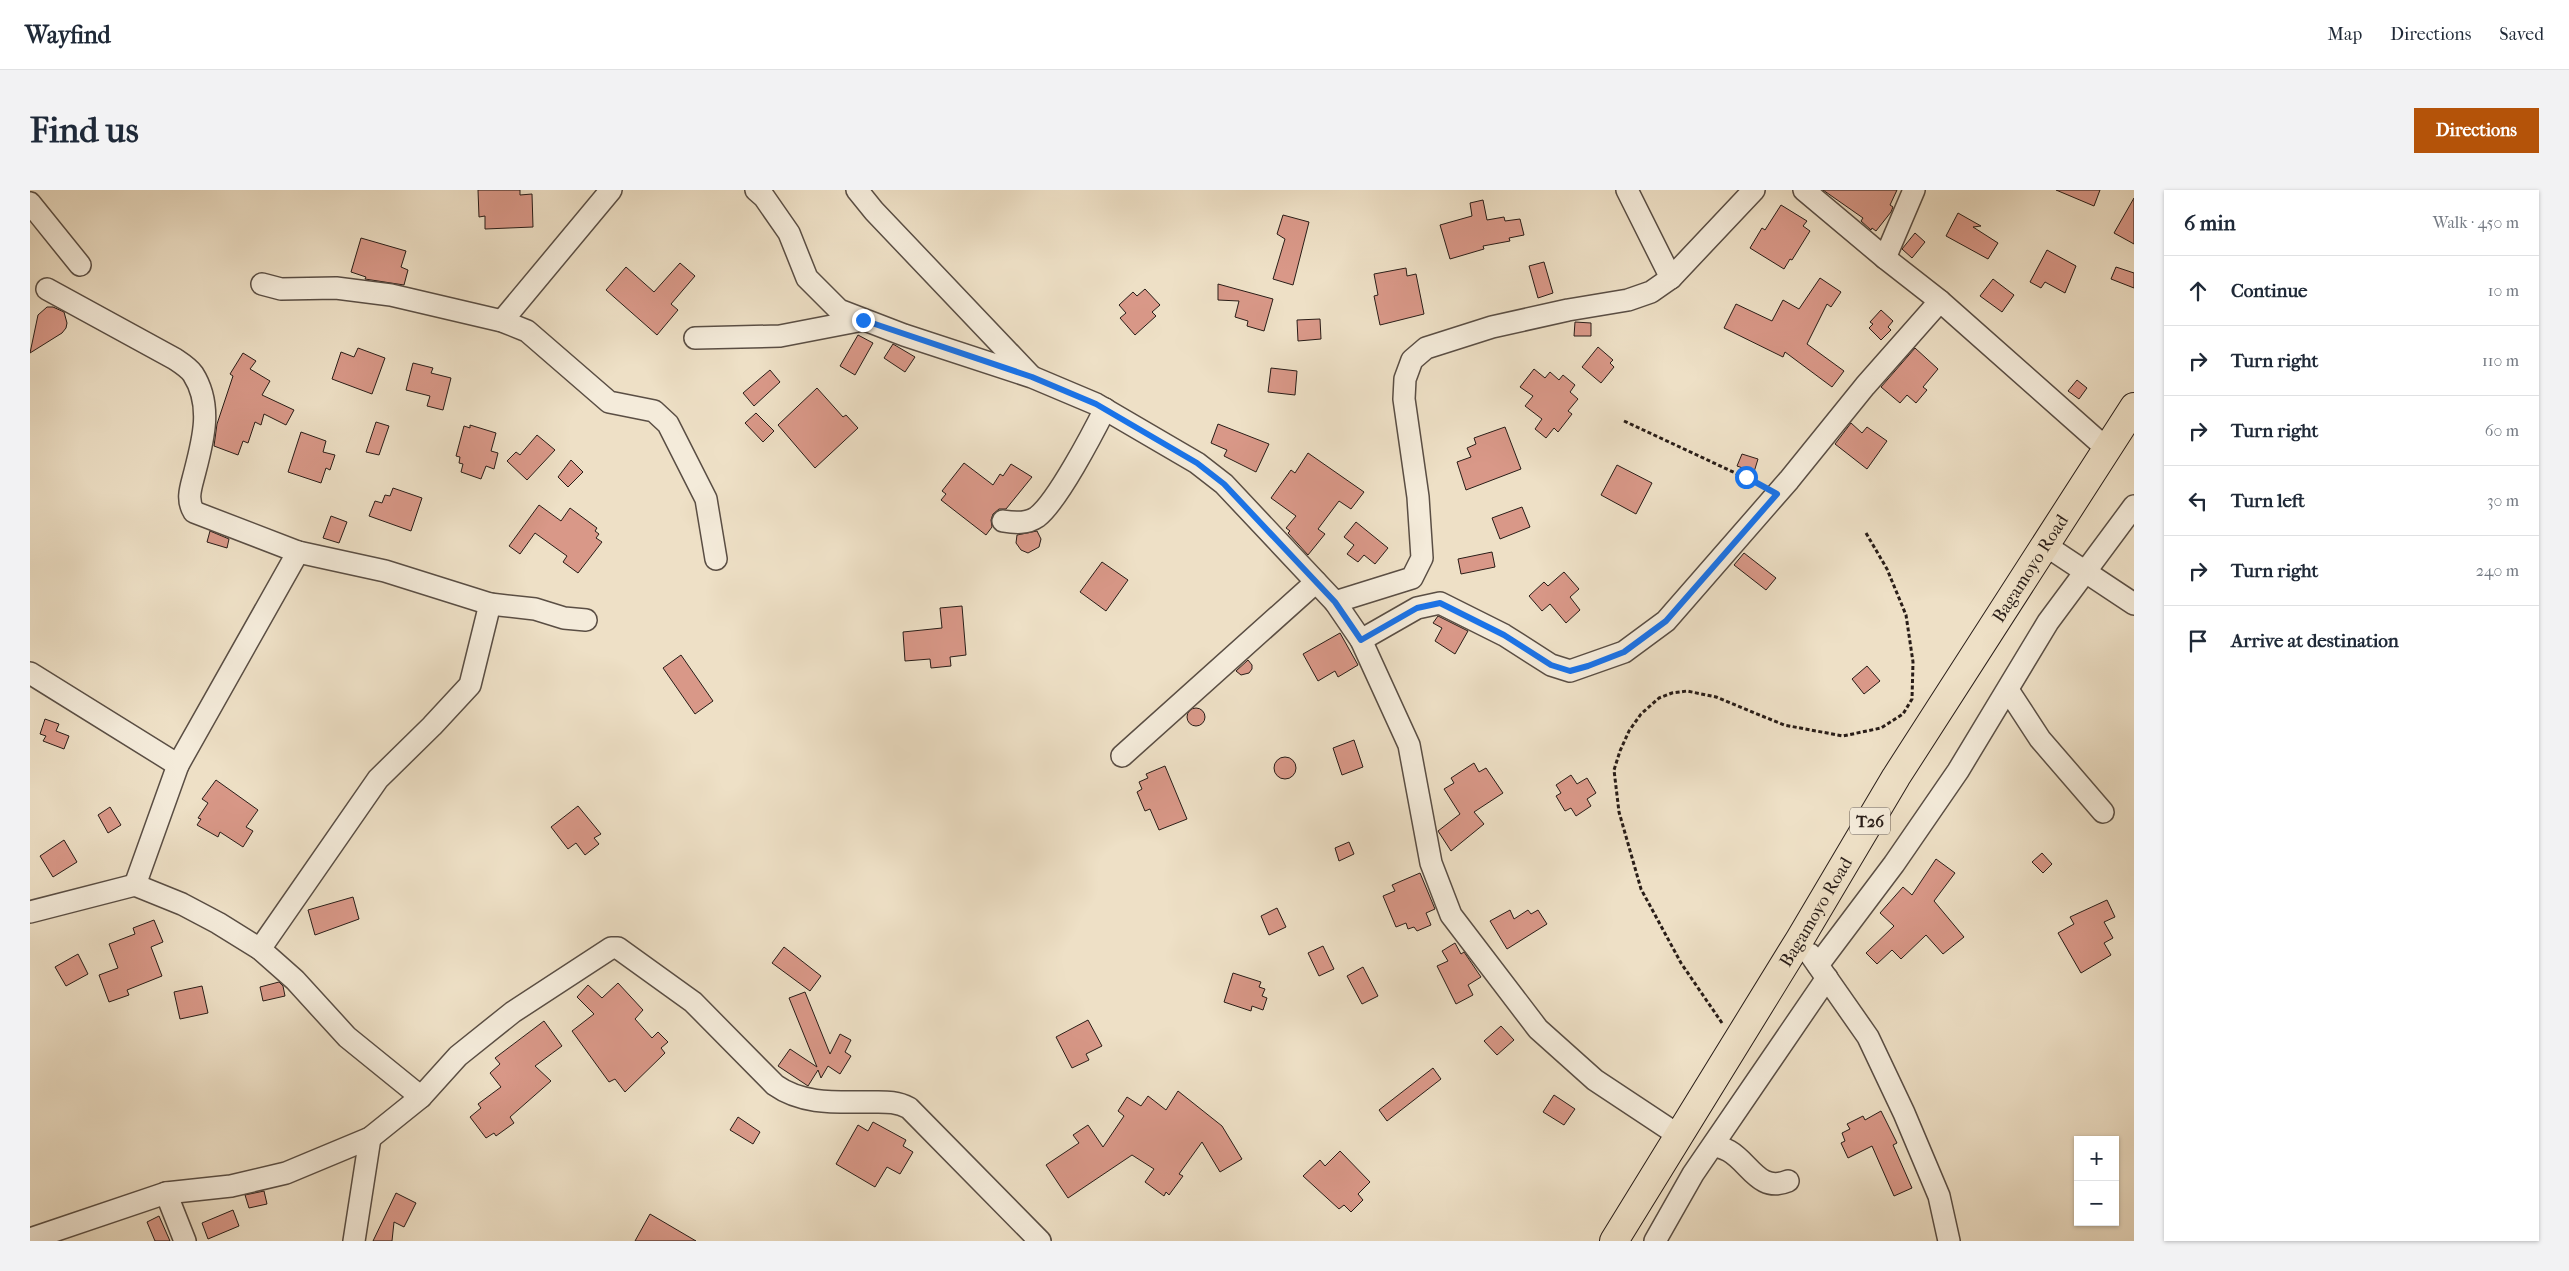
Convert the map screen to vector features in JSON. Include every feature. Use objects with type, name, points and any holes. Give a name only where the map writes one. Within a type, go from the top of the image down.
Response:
[{"type":"highway","name":"Bagamoyo Road","points":[[1614,1241],[1800,939],[1896,777],[2134,407]]},
{"type":"street","points":[[502,321],[611,190]]},
{"type":"street","points":[[756,190],[764,197],[789,233],[807,278],[839,310],[863,320],[1032,377],[1106,409],[1197,463],[1224,484],[1335,602],[1361,640],[1409,745],[1431,863],[1451,915],[1538,1029],[1595,1080],[1678,1135]]},
{"type":"street","points":[[857,190],[874,211],[1032,377]]},
{"type":"street","points":[[1628,190],[1671,278]]},
{"type":"street","points":[[1335,602],[1412,578],[1422,558],[1418,497],[1404,399],[1405,379],[1412,360],[1426,348],[1492,327],[1568,310],[1628,300],[1651,292],[1671,278],[1754,190]]},
{"type":"street","points":[[1804,190],[1885,258],[1940,300],[2108,449]]},
{"type":"street","points":[[1885,258],[1914,190]]},
{"type":"street","points":[[30,203],[80,265]]},
{"type":"street","points":[[262,284],[281,288],[336,288],[391,295],[502,321],[536,336],[591,388],[610,402],[654,411],[668,424],[703,492],[716,559]]},
{"type":"street","points":[[47,290],[175,359],[192,372],[201,391],[205,410],[204,429],[189,498],[194,512],[298,552],[385,571],[490,604],[535,609],[564,618],[586,620]]},
{"type":"street","points":[[1361,640],[1417,608],[1440,603],[1504,635],[1551,665],[1570,671],[1624,652],[1666,621],[1777,494],[1865,386],[1940,300]]},
{"type":"street","points":[[695,338],[780,336],[863,320]]},
{"type":"street","points":[[1003,521],[1021,523],[1030,520],[1046,507],[1106,409]]},
{"type":"street","points":[[1663,1238],[1694,1174],[1822,971],[1958,771],[2048,622],[2134,506]]},
{"type":"street","points":[[2046,545],[2134,604]]},
{"type":"street","points":[[135,885],[178,765],[298,552]]},
{"type":"street","points":[[1122,756],[1316,582]]},
{"type":"street","points":[[260,949],[378,779],[432,726],[470,685],[490,604]]},
{"type":"street","points":[[30,673],[178,765]]},
{"type":"street","points":[[2008,690],[2040,740],[2103,812]]},
{"type":"street","points":[[30,912],[135,885],[182,904],[218,923],[260,949],[295,980],[347,1037],[420,1097]]},
{"type":"street","points":[[1800,939],[1868,1036],[1904,1113],[1939,1196],[1949,1241]]},
{"type":"street","points":[[30,1239],[166,1194],[230,1186],[286,1173],[370,1138],[420,1097],[458,1056],[513,1012],[602,952],[611,948],[618,948],[693,1002],[775,1085],[788,1095],[827,1102],[893,1102],[909,1108],[1040,1241]]},
{"type":"street","points":[[354,1241],[370,1138]]},
{"type":"street","points":[[1714,1145],[1730,1151],[1759,1178],[1769,1183],[1777,1186],[1788,1181]]},
{"type":"street","points":[[166,1194],[185,1241]]},
{"type":"path","points":[[1624,421],[1746,477],[1777,494]]},
{"type":"path","points":[[1736,1042],[1681,963],[1641,889],[1619,812],[1614,770],[1629,730],[1641,714],[1659,698],[1672,693],[1687,691],[1716,697],[1784,725],[1843,736],[1881,728],[1903,714],[1912,699],[1913,662],[1906,615],[1887,569],[1866,532]]},
{"type":"building","points":[[478,190],[520,190],[520,195],[532,194],[533,227],[485,229],[485,216],[479,217]]},
{"type":"building","points":[[1823,190],[1897,190],[1890,205],[1893,207],[1891,212],[1876,231],[1872,228],[1871,230],[1861,221],[1863,218]]},
{"type":"building","points":[[2056,190],[2100,190],[2094,206]]},
{"type":"building","points":[[2134,198],[2134,244],[2114,233]]},
{"type":"building","points":[[1483,200],[1487,220],[1504,217],[1505,221],[1520,219],[1524,235],[1509,238],[1510,241],[1483,246],[1484,249],[1450,259],[1440,225],[1472,216],[1470,203]]},
{"type":"building","points":[[1781,205],[1807,221],[1803,226],[1810,231],[1792,260],[1790,259],[1784,269],[1750,248],[1762,228],[1765,230]]},
{"type":"building","points":[[1958,213],[1981,226],[1973,227],[1998,243],[1988,259],[1946,236]]},
{"type":"building","points":[[1283,215],[1309,222],[1293,285],[1273,279],[1285,239],[1277,234]]},
{"type":"building","points":[[1915,233],[1925,242],[1912,258],[1902,249]]},
{"type":"building","points":[[361,238],[406,251],[401,267],[408,270],[404,285],[365,279],[366,277],[351,272]]},
{"type":"building","points":[[2047,250],[2076,266],[2065,293],[2045,282],[2041,288],[2030,282]]},
{"type":"building","points":[[1544,262],[1553,293],[1538,298],[1529,266]]},
{"type":"building","points":[[680,263],[695,276],[671,304],[678,310],[657,335],[606,290],[626,267],[654,292]]},
{"type":"building","points":[[2116,267],[2134,273],[2134,288],[2111,279]]},
{"type":"building","points":[[1406,268],[1407,276],[1416,274],[1424,314],[1380,325],[1374,296],[1378,295],[1374,274]]},
{"type":"building","points":[[1820,278],[1841,292],[1831,307],[1827,304],[1807,344],[1844,371],[1832,387],[1785,352],[1783,357],[1724,328],[1736,304],[1772,321],[1783,300],[1799,309]]},
{"type":"building","points":[[1993,279],[2014,295],[2002,312],[1980,296]]},
{"type":"building","points":[[1218,284],[1273,299],[1264,331],[1247,326],[1248,321],[1235,317],[1239,301],[1218,300]]},
{"type":"building","points":[[1145,289],[1160,305],[1152,312],[1156,316],[1135,335],[1120,318],[1126,313],[1119,305],[1133,292],[1137,296]]},
{"type":"building","points":[[47,307],[53,307],[64,312],[67,323],[66,328],[62,333],[30,353],[38,315]]},
{"type":"building","points":[[1881,310],[1893,321],[1888,327],[1891,330],[1881,340],[1869,328],[1873,324],[1870,322]]},
{"type":"building","points":[[1320,319],[1321,339],[1298,341],[1297,320]]},
{"type":"building","points":[[1575,322],[1591,323],[1591,336],[1574,336]]},
{"type":"building","points":[[858,335],[873,343],[855,375],[840,366]]},
{"type":"building","points":[[893,344],[915,357],[905,372],[884,358]]},
{"type":"building","points":[[1598,347],[1613,360],[1610,363],[1614,367],[1601,383],[1582,367]]},
{"type":"building","points":[[358,348],[385,358],[372,394],[332,379],[341,352],[354,357]]},
{"type":"building","points":[[1915,348],[1938,369],[1923,387],[1927,390],[1916,403],[1907,395],[1900,403],[1881,387]]},
{"type":"building","points":[[243,353],[256,361],[250,369],[270,381],[262,395],[294,410],[286,425],[264,414],[261,425],[255,422],[248,443],[243,441],[238,455],[214,446],[217,424],[233,376],[230,374]]},
{"type":"building","points":[[413,363],[433,368],[431,373],[451,378],[443,410],[427,406],[430,396],[406,390]]},
{"type":"building","points":[[1271,368],[1297,371],[1295,395],[1268,392]]},
{"type":"building","points":[[1534,369],[1545,378],[1550,372],[1559,380],[1563,375],[1575,385],[1570,392],[1578,399],[1568,411],[1572,414],[1558,432],[1554,428],[1546,438],[1535,429],[1542,419],[1525,406],[1533,396],[1520,387]]},
{"type":"building","points":[[770,370],[780,382],[754,406],[743,393]]},
{"type":"building","points":[[2077,380],[2087,388],[2079,399],[2068,391]]},
{"type":"building","points":[[817,388],[843,417],[846,415],[858,428],[815,468],[778,425]]},
{"type":"building","points":[[756,413],[774,431],[763,442],[745,423]]},
{"type":"building","points":[[376,422],[389,426],[379,455],[366,452]]},
{"type":"building","points":[[1851,423],[1862,433],[1867,427],[1887,441],[1867,469],[1835,444]]},
{"type":"building","points":[[1218,424],[1269,444],[1256,472],[1224,456],[1227,450],[1211,443]]},
{"type":"building","points":[[470,425],[496,433],[491,451],[498,453],[494,469],[486,466],[481,479],[461,472],[463,464],[459,463],[460,457],[456,456],[464,426],[470,428]]},
{"type":"building","points":[[1505,427],[1521,469],[1466,490],[1457,462],[1471,457],[1467,448],[1476,444],[1474,438]]},
{"type":"building","points":[[301,432],[326,441],[323,452],[335,455],[330,470],[326,468],[321,483],[288,472]]},
{"type":"building","points":[[537,435],[555,450],[527,480],[507,461],[516,452],[520,455]]},
{"type":"building","points":[[1308,453],[1364,492],[1351,509],[1339,501],[1318,529],[1325,534],[1308,555],[1288,533],[1290,531],[1286,528],[1296,516],[1271,498],[1291,470],[1295,473]]},
{"type":"building","points":[[1742,454],[1758,459],[1754,472],[1737,466]]},
{"type":"building","points":[[571,460],[583,472],[568,487],[558,477]]},
{"type":"building","points":[[964,463],[993,485],[1000,474],[1003,476],[1011,464],[1032,477],[1006,509],[999,509],[993,514],[991,520],[992,527],[986,535],[941,500],[946,494],[942,491]]},
{"type":"building","points":[[1617,465],[1652,483],[1636,514],[1601,495]]},
{"type":"building","points":[[393,488],[422,498],[411,531],[369,516],[375,501],[382,503],[385,495],[390,496]]},
{"type":"building","points":[[539,505],[561,521],[570,508],[597,528],[595,531],[599,534],[596,538],[602,542],[578,573],[563,562],[567,556],[535,533],[520,554],[509,546]]},
{"type":"building","points":[[1522,507],[1530,527],[1500,539],[1492,518]]},
{"type":"building","points":[[331,516],[347,522],[339,543],[323,538]]},
{"type":"building","points":[[1356,522],[1388,548],[1375,564],[1364,555],[1358,562],[1347,554],[1354,545],[1344,537]]},
{"type":"building","points":[[210,531],[229,539],[227,548],[207,542]]},
{"type":"building","points":[[1037,531],[1041,539],[1039,547],[1028,553],[1021,550],[1016,543],[1017,535]]},
{"type":"building","points":[[1492,552],[1495,567],[1461,574],[1458,559]]},
{"type":"building","points":[[1744,553],[1776,578],[1766,590],[1734,565]]},
{"type":"building","points":[[1102,562],[1128,580],[1106,611],[1080,592]]},
{"type":"building","points":[[1564,572],[1579,589],[1570,597],[1580,610],[1566,623],[1550,604],[1542,611],[1529,596],[1544,582],[1548,586]]},
{"type":"building","points":[[962,606],[966,655],[950,657],[951,666],[931,668],[930,659],[905,661],[903,632],[942,628],[940,608]]},
{"type":"building","points":[[1438,616],[1468,631],[1455,654],[1435,641],[1442,628],[1433,623]]},
{"type":"building","points":[[1340,633],[1358,665],[1338,677],[1335,671],[1318,681],[1303,654]]},
{"type":"building","points":[[681,655],[713,701],[695,714],[663,668]]},
{"type":"building","points":[[1248,660],[1252,665],[1252,669],[1249,673],[1241,675],[1236,671]]},
{"type":"building","points":[[1867,666],[1880,681],[1864,694],[1852,679]]},
{"type":"building","points":[[1192,708],[1200,708],[1205,713],[1203,724],[1192,726],[1187,721],[1187,713]]},
{"type":"building","points":[[45,719],[59,724],[56,731],[69,736],[64,749],[43,741],[46,736],[40,734]]},
{"type":"building","points":[[1354,740],[1363,767],[1342,775],[1333,748]]},
{"type":"building","points":[[1281,757],[1289,757],[1296,764],[1296,772],[1289,779],[1281,779],[1274,772],[1274,764]]},
{"type":"building","points":[[1474,763],[1479,772],[1486,768],[1503,793],[1474,812],[1484,824],[1451,851],[1438,831],[1460,814],[1444,789],[1454,783],[1451,778]]},
{"type":"building","points":[[1165,766],[1187,819],[1159,830],[1150,809],[1145,811],[1137,792],[1142,789],[1139,782],[1148,778],[1146,774]]},
{"type":"building","points":[[1571,775],[1577,784],[1587,778],[1596,793],[1587,799],[1591,806],[1576,816],[1571,808],[1565,811],[1556,796],[1561,793],[1556,785]]},
{"type":"building","points":[[216,780],[258,810],[246,827],[253,831],[243,847],[220,832],[218,837],[197,825],[201,819],[198,818],[208,803],[202,799]]},
{"type":"building","points":[[578,806],[601,834],[594,838],[599,844],[585,855],[576,843],[568,849],[551,827]]},
{"type":"building","points":[[110,807],[121,825],[108,833],[98,815]]},
{"type":"building","points":[[64,840],[77,862],[53,877],[40,856]]},
{"type":"building","points":[[1349,842],[1354,854],[1339,861],[1335,848]]},
{"type":"building","points":[[2042,853],[2052,864],[2043,873],[2032,862]]},
{"type":"building","points":[[1936,859],[1955,873],[1934,901],[1964,937],[1943,954],[1926,935],[1901,959],[1892,950],[1877,964],[1866,953],[1894,926],[1880,913],[1903,887],[1912,895]]},
{"type":"building","points":[[1420,873],[1435,909],[1426,913],[1431,925],[1417,931],[1414,927],[1408,929],[1406,923],[1396,927],[1383,896],[1395,891],[1392,885]]},
{"type":"building","points":[[353,897],[359,919],[315,935],[308,910]]},
{"type":"building","points":[[2107,900],[2115,917],[2104,922],[2113,938],[2104,943],[2111,955],[2081,973],[2058,933],[2074,924],[2070,917]]},
{"type":"building","points":[[1277,908],[1286,927],[1269,935],[1261,916]]},
{"type":"building","points":[[1510,910],[1514,919],[1528,910],[1531,914],[1538,910],[1547,924],[1507,949],[1490,921]]},
{"type":"building","points":[[154,920],[163,942],[151,947],[162,976],[127,990],[129,995],[109,1002],[99,975],[118,968],[109,944],[135,934],[133,928]]},
{"type":"building","points":[[1455,943],[1461,954],[1464,952],[1481,977],[1468,985],[1473,995],[1456,1004],[1437,966],[1448,961],[1442,951]]},
{"type":"building","points":[[1323,946],[1334,969],[1319,976],[1308,953]]},
{"type":"building","points":[[784,947],[821,976],[810,991],[772,963]]},
{"type":"building","points":[[78,954],[88,974],[66,986],[55,967]]},
{"type":"building","points":[[1363,967],[1378,996],[1362,1004],[1347,976]]},
{"type":"building","points":[[1233,973],[1261,982],[1259,987],[1265,989],[1262,996],[1267,998],[1263,1010],[1252,1006],[1251,1011],[1224,1002]]},
{"type":"building","points":[[279,982],[283,986],[285,996],[263,1001],[260,987]]},
{"type":"building","points":[[618,983],[643,1010],[635,1019],[652,1038],[658,1032],[668,1042],[661,1048],[665,1053],[625,1092],[615,1079],[609,1082],[572,1031],[594,1014],[577,997],[588,985],[602,998]]},
{"type":"building","points":[[202,986],[208,1013],[180,1019],[174,992]]},
{"type":"building","points":[[805,992],[830,1054],[840,1034],[851,1040],[845,1052],[851,1056],[840,1074],[828,1066],[821,1078],[818,1070],[808,1086],[778,1066],[790,1049],[817,1067],[789,998]]},
{"type":"building","points":[[1088,1020],[1102,1046],[1086,1054],[1089,1060],[1072,1068],[1056,1037]]},
{"type":"building","points":[[544,1021],[562,1046],[535,1066],[551,1081],[510,1117],[514,1123],[496,1136],[494,1133],[486,1138],[470,1117],[481,1108],[478,1104],[501,1087],[490,1073],[500,1064],[495,1058]]},
{"type":"building","points":[[1501,1026],[1514,1040],[1497,1055],[1484,1041]]},
{"type":"building","points":[[1433,1068],[1441,1079],[1387,1121],[1379,1110]]},
{"type":"building","points":[[1178,1091],[1222,1126],[1242,1159],[1220,1172],[1202,1142],[1179,1174],[1183,1176],[1169,1195],[1166,1192],[1164,1196],[1145,1182],[1154,1169],[1132,1155],[1068,1198],[1046,1165],[1079,1143],[1073,1135],[1088,1125],[1103,1147],[1124,1116],[1118,1111],[1127,1097],[1141,1106],[1148,1096],[1166,1110]]},
{"type":"building","points":[[1554,1095],[1575,1109],[1564,1125],[1543,1112]]},
{"type":"building","points":[[1881,1111],[1897,1143],[1893,1145],[1912,1188],[1894,1196],[1872,1146],[1848,1158],[1841,1143],[1845,1141],[1842,1133],[1850,1129],[1847,1124],[1863,1116],[1865,1120]]},
{"type":"building","points":[[738,1117],[760,1132],[753,1144],[730,1130]]},
{"type":"building","points":[[873,1122],[906,1140],[903,1146],[913,1152],[900,1174],[887,1167],[875,1187],[836,1164],[858,1125],[868,1131]]},
{"type":"building","points":[[1340,1151],[1370,1182],[1358,1194],[1363,1200],[1351,1212],[1344,1205],[1339,1209],[1303,1176],[1320,1160],[1325,1166]]},
{"type":"building","points":[[264,1191],[267,1204],[249,1208],[245,1195]]},
{"type":"building","points":[[396,1193],[416,1203],[404,1227],[394,1222],[392,1241],[373,1241]]},
{"type":"building","points":[[233,1210],[239,1226],[208,1239],[202,1223]]},
{"type":"building","points":[[650,1214],[696,1241],[635,1241]]},
{"type":"building","points":[[159,1216],[170,1241],[155,1241],[147,1222]]},
{"type":"route","points":[[863,320],[1032,377],[1096,404],[1197,463],[1224,484],[1335,602],[1361,640],[1417,608],[1432,603],[1440,603],[1448,605],[1504,635],[1551,665],[1570,671],[1624,652],[1666,621],[1777,494],[1746,477]]}]
